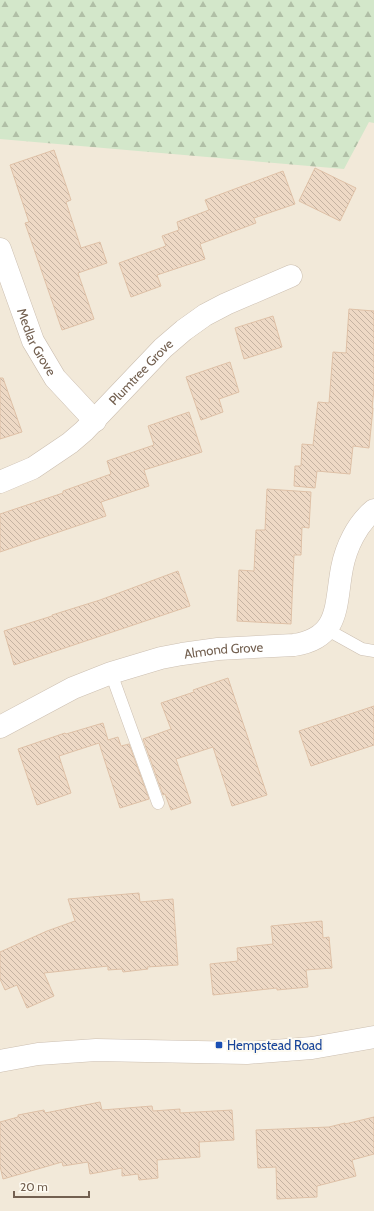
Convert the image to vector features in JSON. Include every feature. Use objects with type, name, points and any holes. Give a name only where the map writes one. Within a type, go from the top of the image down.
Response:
[{"type":"street","name":"Medlar Grove","points":[[0,249],[32,341],[55,378],[95,421]]},
{"type":"street","name":"Plumtree Grove","points":[[0,482],[33,468],[70,443],[95,421],[162,348],[205,315],[226,304],[291,276]]},
{"type":"street","name":"Almond Grove","points":[[0,728],[73,688],[112,673],[182,654],[218,649],[304,644],[313,640],[326,629],[332,620],[336,611],[342,568],[350,544],[362,522],[374,510]]},
{"type":"street","points":[[0,1061],[38,1054],[89,1050],[247,1053],[312,1048],[374,1038]]},
{"type":"lane","points":[[326,629],[362,649],[374,651]]},
{"type":"lane","points":[[112,673],[158,803]]},
{"type":"shaded area","points":[[0,0],[374,0],[374,1211],[0,1211]]},
{"type":"green space","points":[[0,0],[374,0],[374,123],[369,122],[344,169],[0,139]]},
{"type":"building","points":[[54,150],[71,200],[66,202],[81,248],[100,242],[107,263],[78,273],[94,319],[62,330],[25,223],[29,222],[10,165]]},
{"type":"building","points":[[315,168],[356,188],[340,221],[299,201]]},
{"type":"building","points":[[283,171],[295,204],[254,218],[256,223],[200,244],[205,259],[157,275],[161,286],[131,297],[119,263],[166,246],[162,236],[179,230],[177,222],[209,210],[205,200]]},
{"type":"building","points":[[349,309],[374,311],[374,389],[369,448],[353,446],[350,474],[317,471],[315,488],[294,486],[295,466],[301,466],[302,444],[313,445],[318,402],[329,403],[333,352],[346,353]]},
{"type":"building","points":[[273,316],[282,347],[244,359],[235,328]]},
{"type":"building","points":[[230,362],[239,392],[219,399],[223,412],[201,420],[186,377]]},
{"type":"building","points":[[0,378],[3,378],[22,432],[0,439]]},
{"type":"building","points":[[189,412],[202,452],[144,470],[149,486],[101,502],[106,516],[0,552],[0,514],[63,493],[63,491],[111,474],[107,461],[154,445],[148,426]]},
{"type":"building","points":[[267,489],[311,492],[309,528],[302,527],[301,555],[294,555],[291,624],[237,621],[239,570],[254,571],[256,530],[265,530]]},
{"type":"building","points":[[178,571],[190,606],[14,665],[4,631],[100,600]]},
{"type":"building","points":[[228,678],[267,795],[232,806],[213,747],[176,759],[191,803],[171,810],[165,794],[163,795],[143,739],[171,729],[161,703],[194,692],[193,690]]},
{"type":"building","points":[[374,706],[374,745],[311,766],[299,731]]},
{"type":"building","points":[[103,723],[108,740],[118,737],[121,746],[129,744],[149,799],[120,808],[99,743],[59,756],[71,793],[37,805],[18,749],[65,733],[66,734]]},
{"type":"building","points":[[139,893],[140,902],[173,899],[178,965],[147,967],[148,969],[123,972],[122,969],[108,970],[108,966],[44,973],[54,996],[27,1008],[17,985],[5,990],[0,979],[0,952],[47,931],[75,921],[68,899]]},
{"type":"building","points":[[322,921],[323,938],[329,937],[332,968],[306,970],[308,987],[277,990],[277,988],[213,995],[210,964],[238,961],[237,948],[273,944],[271,926]]},
{"type":"building","points":[[100,1102],[102,1110],[152,1106],[153,1111],[180,1109],[180,1113],[232,1110],[234,1140],[199,1142],[200,1157],[157,1160],[158,1178],[139,1180],[138,1174],[122,1176],[122,1168],[90,1174],[88,1162],[63,1166],[62,1162],[3,1179],[0,1166],[0,1122],[18,1117],[18,1115],[44,1110],[45,1113]]},
{"type":"building","points":[[374,1117],[374,1154],[352,1160],[356,1176],[317,1186],[317,1197],[277,1199],[276,1167],[258,1168],[256,1130],[329,1127]]},
{"type":"place","name":"Hempstead Road","points":[[219,1045]]}]
